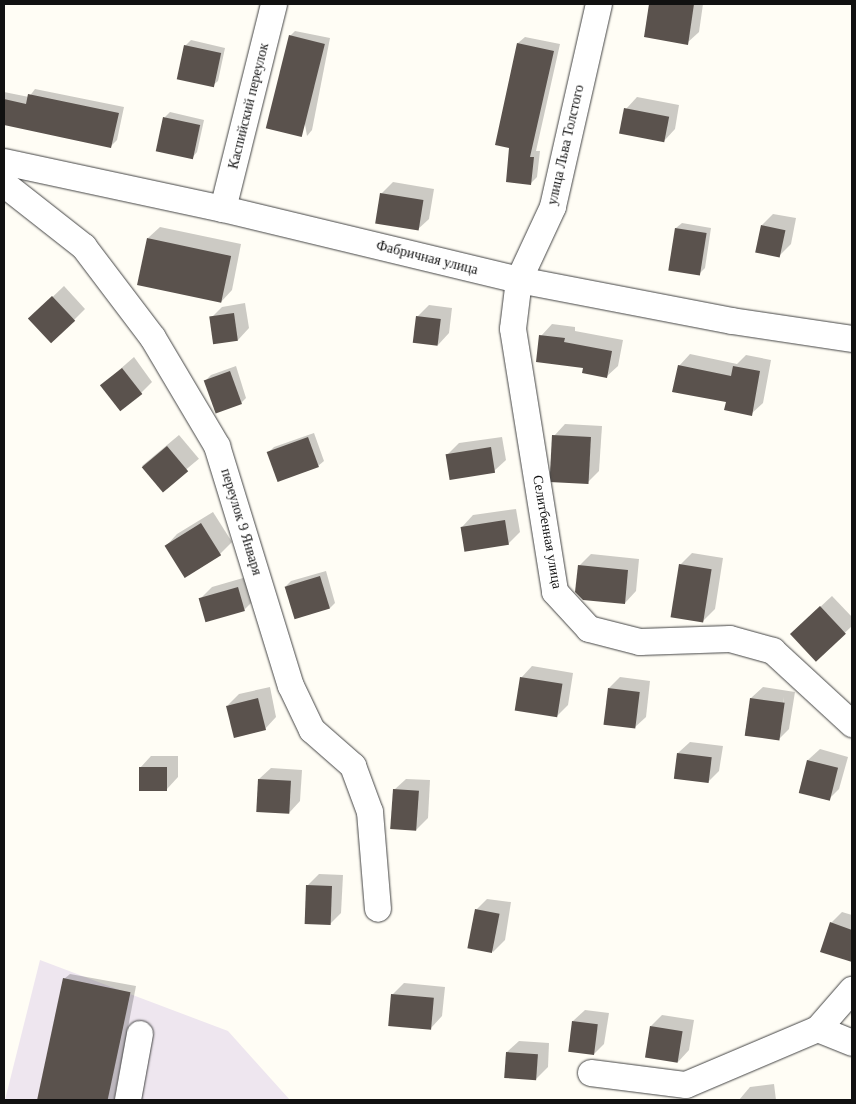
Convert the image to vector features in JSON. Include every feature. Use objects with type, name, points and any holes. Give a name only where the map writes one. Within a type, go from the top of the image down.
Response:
[{"type":"street","name":"Каспийский переулок","points":[[223,209],[274,4]]},
{"type":"street","name":"улица Льва Толстого","points":[[519,280],[553,207],[599,4]]},
{"type":"street","name":"Фабричная улица","points":[[4,162],[223,209],[519,280],[732,321],[852,338]]},
{"type":"street","name":"переулок 9 Января","points":[[4,184],[84,247],[154,338],[218,446],[291,686],[312,730],[353,766],[370,812],[378,909]]},
{"type":"street","name":"Селитбенная улица","points":[[519,280],[513,329],[555,592],[589,629],[640,642],[730,639],[773,651],[852,724]]},
{"type":"street","points":[[591,1073],[686,1085],[818,1029],[852,990]]},
{"type":"street","points":[[818,1029],[852,1043]]},
{"type":"street","points":[[128,1100],[140,1034]]},
{"type":"shaded area","points":[[40,960],[228,1031],[290,1100],[5,1100]]},
{"type":"building","points":[[649,4],[694,4],[688,45],[644,37]]},
{"type":"building","points":[[289,35],[325,44],[302,137],[266,128]]},
{"type":"building","points":[[517,43],[554,51],[530,157],[534,157],[531,185],[506,182],[509,148],[495,145]]},
{"type":"building","points":[[184,45],[221,53],[214,87],[177,79]]},
{"type":"building","points":[[28,94],[119,113],[111,148],[4,125],[4,99],[26,104]]},
{"type":"building","points":[[624,108],[669,117],[664,142],[619,134]]},
{"type":"building","points":[[163,117],[200,125],[193,159],[156,151]]},
{"type":"building","points":[[380,193],[423,200],[419,231],[375,224]]},
{"type":"building","points":[[761,225],[785,230],[780,258],[755,252]]},
{"type":"building","points":[[675,228],[707,233],[700,275],[668,270]]},
{"type":"building","points":[[147,238],[231,256],[221,303],[137,285]]},
{"type":"building","points":[[52,296],[75,321],[51,343],[28,319]]},
{"type":"building","points":[[234,313],[238,341],[213,344],[209,316]]},
{"type":"building","points":[[416,316],[441,319],[438,346],[413,343]]},
{"type":"building","points":[[539,335],[565,338],[564,342],[612,351],[607,378],[582,373],[583,368],[536,362]]},
{"type":"building","points":[[678,365],[731,376],[733,366],[760,371],[752,416],[724,410],[726,402],[672,392]]},
{"type":"building","points":[[122,368],[142,394],[120,411],[100,385]]},
{"type":"building","points":[[230,371],[242,404],[216,413],[204,381]]},
{"type":"building","points":[[552,435],[591,437],[588,484],[550,482]]},
{"type":"building","points":[[308,437],[319,467],[278,482],[267,452]]},
{"type":"building","points":[[167,446],[188,471],[163,492],[142,467]]},
{"type":"building","points":[[491,447],[495,473],[450,480],[446,454]]},
{"type":"building","points":[[505,520],[509,545],[464,552],[461,527]]},
{"type":"building","points":[[201,523],[221,555],[185,578],[165,546]]},
{"type":"building","points":[[679,564],[712,569],[703,622],[671,617]]},
{"type":"building","points":[[578,565],[628,570],[625,604],[583,600],[575,592]]},
{"type":"building","points":[[320,576],[330,609],[295,619],[285,587]]},
{"type":"building","points":[[238,587],[245,611],[205,622],[199,598]]},
{"type":"building","points":[[820,606],[846,634],[816,662],[790,634]]},
{"type":"building","points":[[520,677],[562,684],[557,717],[515,711]]},
{"type":"building","points":[[608,688],[640,692],[635,729],[603,725]]},
{"type":"building","points":[[258,698],[266,730],[234,738],[226,706]]},
{"type":"building","points":[[750,698],[785,703],[779,741],[745,736]]},
{"type":"building","points":[[677,753],[712,757],[709,783],[674,779]]},
{"type":"building","points":[[807,760],[838,768],[830,801],[799,793]]},
{"type":"building","points":[[139,767],[167,767],[167,791],[139,791]]},
{"type":"building","points":[[258,779],[291,781],[289,814],[256,812]]},
{"type":"building","points":[[393,789],[419,791],[416,831],[390,829]]},
{"type":"building","points":[[306,885],[332,886],[331,925],[305,924]]},
{"type":"building","points":[[475,909],[500,914],[492,953],[467,948]]},
{"type":"building","points":[[830,922],[852,930],[852,962],[820,952]]},
{"type":"building","points":[[63,978],[130,992],[108,1100],[37,1099]]},
{"type":"building","points":[[391,994],[434,998],[431,1030],[388,1026]]},
{"type":"building","points":[[572,1021],[598,1024],[594,1055],[568,1052]]},
{"type":"building","points":[[650,1026],[683,1031],[678,1063],[645,1058]]},
{"type":"building","points":[[506,1052],[538,1054],[536,1080],[504,1078]]}]
